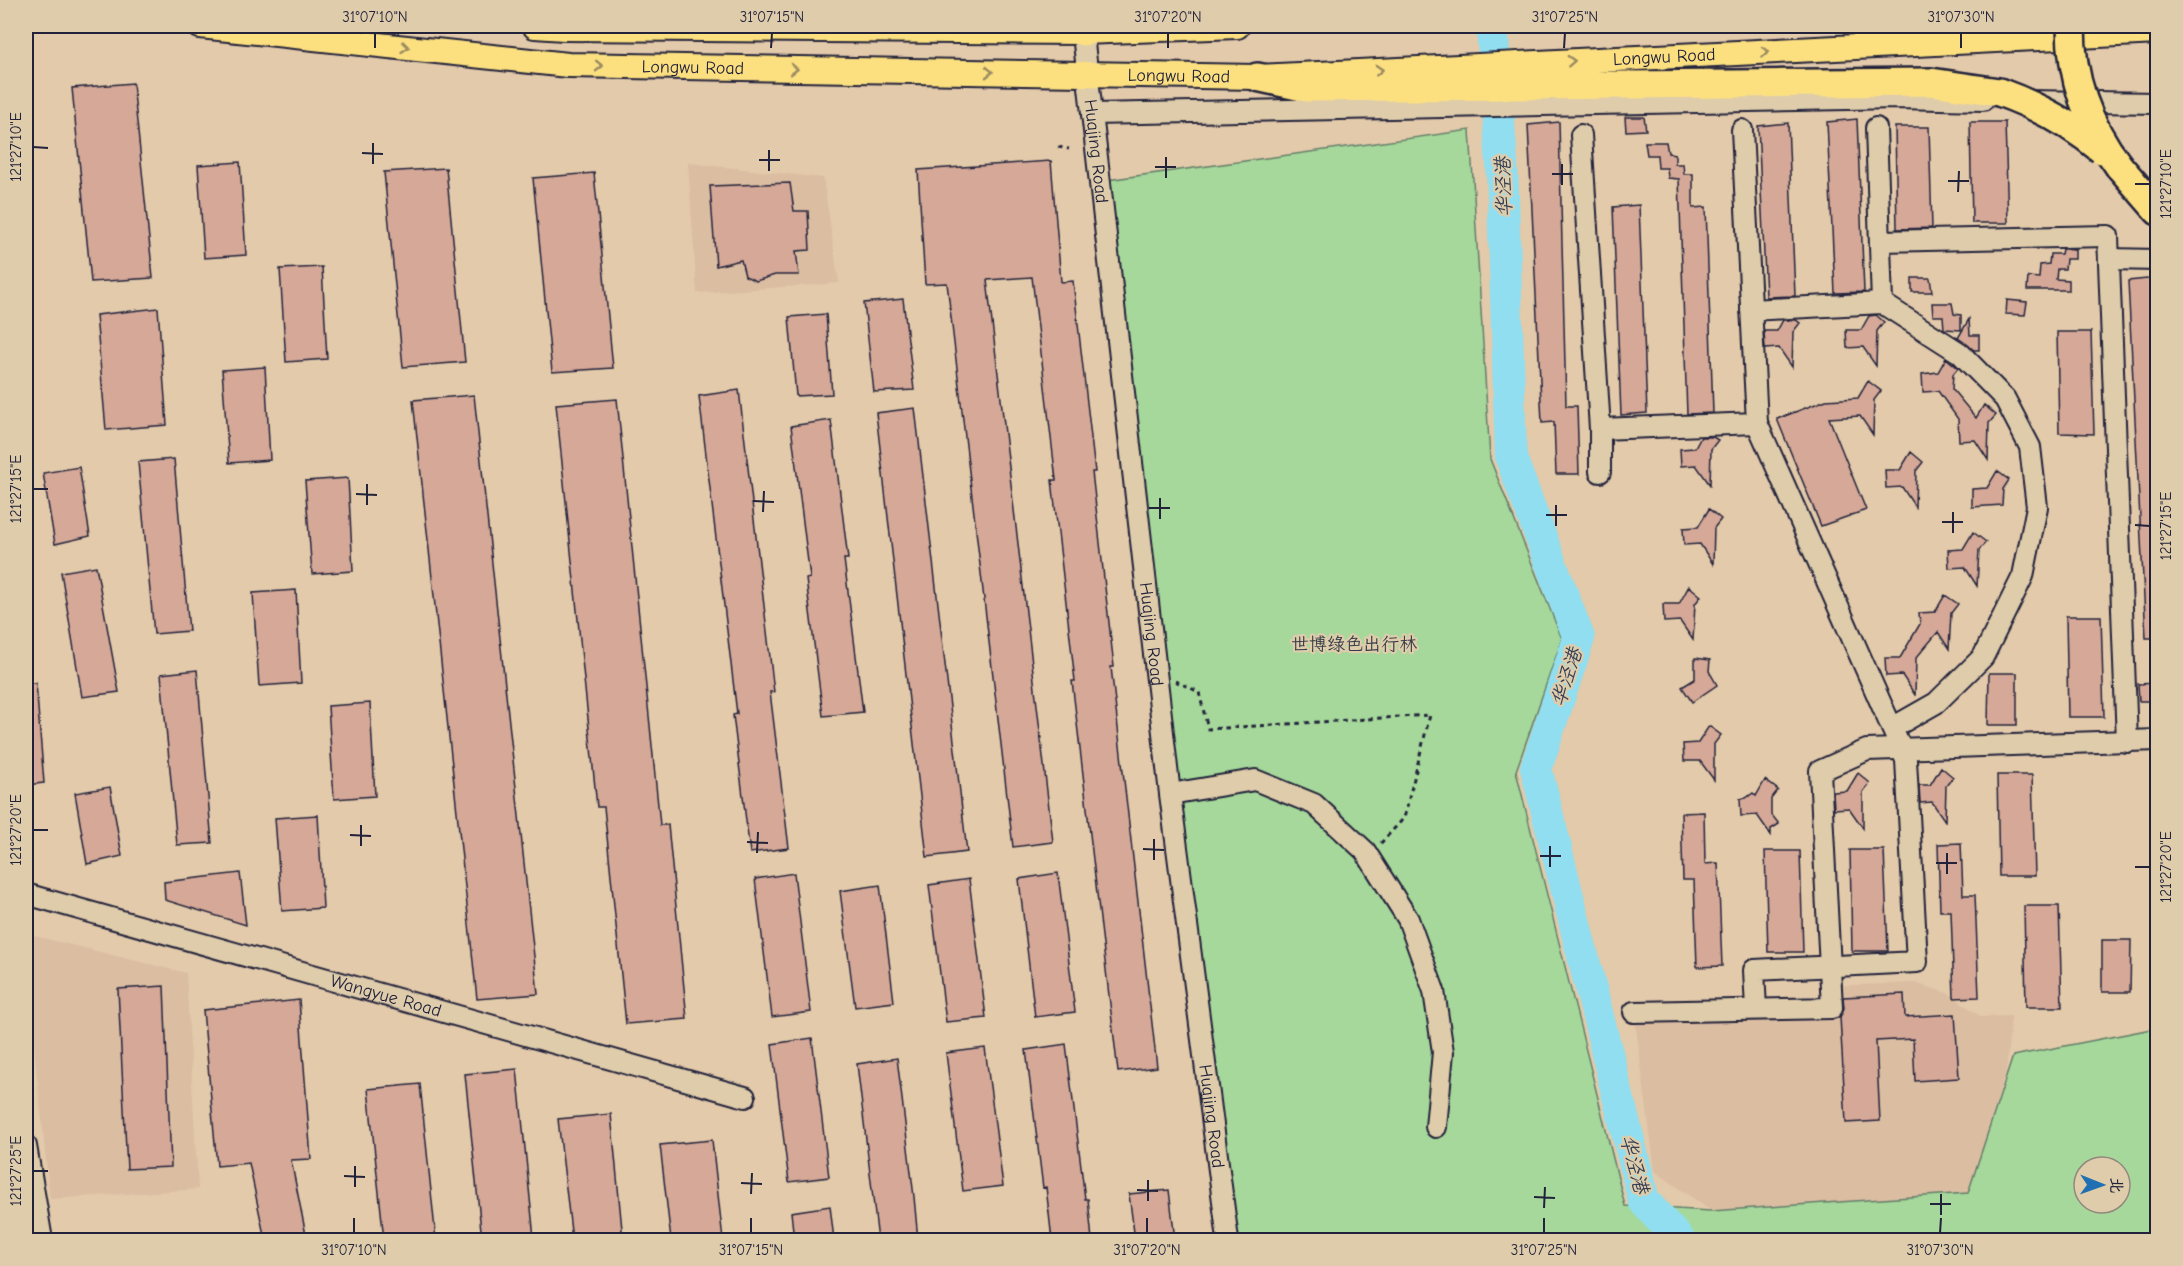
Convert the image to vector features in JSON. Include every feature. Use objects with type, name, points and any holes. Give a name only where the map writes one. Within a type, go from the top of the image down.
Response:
[{"type":"highway","points":[[2071,26],[2073,64],[2085,108],[2094,128],[2119,166],[2157,211]]},
{"type":"highway","points":[[1257,76],[1307,88],[1954,84],[1999,92],[2042,109],[2083,134],[2119,166]]},
{"type":"main road","name":"Longwu Road","points":[[200,26],[568,65],[1257,76]]},
{"type":"main road","name":"Longwu Road","points":[[535,26],[575,28],[1237,26]]},
{"type":"main road","name":"Longwu Road","points":[[1464,86],[1512,64],[2157,32]]},
{"type":"street","name":"Huajing Road","points":[[1087,28],[1087,74],[1170,794],[1228,1240]]},
{"type":"street","points":[[1092,114],[1464,86],[1513,105],[1898,98],[2157,104]]},
{"type":"street","points":[[1876,128],[1882,303]]},
{"type":"street","points":[[1742,130],[1757,423],[1906,760],[1917,962],[1754,970],[1756,1009]]},
{"type":"street","points":[[1581,135],[1600,429],[1600,472]]},
{"type":"street","points":[[1881,241],[2108,236],[2127,742]]},
{"type":"street","points":[[2109,259],[2157,260]]},
{"type":"street","points":[[1750,310],[1882,303],[1960,353],[2005,399],[2030,447],[2037,507],[2024,576],[1983,657],[1936,703],[1892,729]]},
{"type":"street","points":[[1600,429],[1757,423]]},
{"type":"street","points":[[1634,1012],[1832,1008],[1820,771],[1867,750],[2157,740]]},
{"type":"street","points":[[1170,794],[1255,780],[1314,804],[1368,857],[1408,919],[1434,992],[1443,1052],[1436,1127]]},
{"type":"street","name":"Wangyue Road","points":[[26,894],[745,1097]]},
{"type":"street","points":[[26,1146],[42,1240]]},
{"type":"path","points":[[1058,147],[1069,149]]},
{"type":"path","points":[[1156,673],[1198,692],[1208,729],[1430,715],[1404,819],[1368,857]]},
{"type":"shaded area","points":[[688,163],[823,178],[839,283],[697,293]]},
{"type":"shaded area","points":[[26,934],[186,973],[198,1189],[50,1199],[26,970]]},
{"type":"shaded area","points":[[1915,983],[1950,994],[1981,1017],[2011,1016],[2006,1072],[1968,1193],[1711,1211],[1655,1171],[1634,1012],[1832,1008],[1830,986]]},
{"type":"green space","name":"世博绿色出行林","points":[[1470,130],[1490,459],[1562,639],[1516,771],[1625,1206],[1711,1211],[1968,1193],[2013,1056],[2157,1028],[2157,1240],[1232,1240],[1100,181]]},
{"type":"building","points":[[133,83],[153,278],[91,282],[72,88]]},
{"type":"building","points":[[1625,117],[1644,117],[1646,130],[1626,131]]},
{"type":"building","points":[[1857,119],[1864,292],[1835,293],[1827,122]]},
{"type":"building","points":[[1559,122],[1566,406],[1577,406],[1579,474],[1556,474],[1554,422],[1542,423],[1528,125]]},
{"type":"building","points":[[1970,122],[2005,122],[2008,223],[1972,223]]},
{"type":"building","points":[[1788,123],[1795,296],[1766,297],[1758,126]]},
{"type":"building","points":[[1895,127],[1929,127],[1932,228],[1897,229]]},
{"type":"building","points":[[1645,142],[1666,142],[1668,153],[1675,154],[1675,164],[1683,164],[1684,174],[1693,174],[1693,208],[1706,207],[1713,413],[1687,414],[1679,179],[1668,178],[1667,168],[1658,168],[1657,155],[1647,155]]},
{"type":"building","points":[[1051,161],[1061,282],[1073,281],[1095,472],[1092,472],[1114,667],[1111,667],[1157,1067],[1118,1072],[1072,681],[1075,681],[1052,480],[1056,480],[1032,277],[987,280],[1053,842],[1013,847],[947,283],[925,284],[918,170]]},
{"type":"building","points":[[240,162],[246,255],[204,258],[198,165]]},
{"type":"building","points":[[446,168],[465,362],[403,367],[384,172]]},
{"type":"building","points":[[594,173],[613,368],[552,372],[533,178]]},
{"type":"building","points":[[790,183],[794,211],[808,211],[810,250],[796,251],[799,275],[775,275],[756,281],[745,276],[741,260],[716,266],[710,186]]},
{"type":"building","points":[[1639,205],[1647,413],[1621,415],[1613,207]]},
{"type":"building","points":[[2062,249],[2075,249],[2075,259],[2066,259],[2065,269],[2057,269],[2056,279],[2069,280],[2069,290],[2027,290],[2028,277],[2039,278],[2040,265],[2049,264],[2050,254],[2061,254]]},
{"type":"building","points":[[322,267],[327,359],[286,362],[280,269]]},
{"type":"building","points":[[1912,278],[1930,278],[1932,292],[1912,292]]},
{"type":"building","points":[[2157,278],[2157,638],[2146,638],[2128,281]]},
{"type":"building","points":[[903,299],[914,390],[874,392],[864,303]]},
{"type":"building","points":[[2007,300],[2027,302],[2025,315],[2006,314]]},
{"type":"building","points":[[1932,303],[1952,303],[1954,314],[1961,315],[1961,330],[1944,329],[1943,316],[1933,316]]},
{"type":"building","points":[[158,308],[167,425],[106,430],[96,315]]},
{"type":"building","points":[[826,314],[832,394],[796,396],[789,317]]},
{"type":"building","points":[[1876,315],[1884,322],[1877,331],[1876,366],[1863,347],[1847,348],[1846,330],[1861,330],[1869,316]]},
{"type":"building","points":[[1969,319],[1970,335],[1979,335],[1979,350],[1974,350],[1958,338]]},
{"type":"building","points":[[1783,320],[1796,320],[1800,323],[1793,332],[1792,367],[1779,348],[1765,349],[1764,331],[1777,331]]},
{"type":"building","points":[[2057,332],[2091,332],[2094,434],[2059,433]]},
{"type":"building","points":[[1946,358],[1958,368],[1953,374],[1952,389],[1976,418],[1984,405],[1996,415],[1989,423],[1988,460],[1975,440],[1959,441],[1958,419],[1938,391],[1923,392],[1922,374],[1938,372]]},
{"type":"building","points":[[265,367],[270,460],[229,463],[222,370]]},
{"type":"building","points":[[1868,381],[1881,391],[1874,400],[1873,435],[1860,416],[1829,418],[1866,510],[1821,526],[1777,419],[1826,400],[1858,398]]},
{"type":"building","points":[[739,390],[774,692],[770,692],[789,848],[750,853],[733,715],[737,714],[699,396]]},
{"type":"building","points":[[474,395],[538,994],[477,999],[413,400]]},
{"type":"building","points":[[617,399],[660,825],[668,825],[687,1019],[626,1024],[604,807],[597,807],[556,404]]},
{"type":"building","points":[[915,408],[967,852],[927,857],[876,413]]},
{"type":"building","points":[[831,420],[848,559],[844,559],[863,712],[823,716],[806,579],[810,578],[791,426]]},
{"type":"building","points":[[1701,437],[1713,437],[1718,440],[1711,449],[1710,485],[1696,465],[1681,466],[1680,449],[1695,448]]},
{"type":"building","points":[[1911,452],[1923,462],[1916,471],[1915,507],[1902,487],[1886,488],[1885,470],[1900,470]]},
{"type":"building","points":[[174,459],[189,631],[154,634],[138,462]]},
{"type":"building","points":[[79,467],[90,536],[55,544],[43,473]]},
{"type":"building","points":[[1997,471],[2009,480],[2003,489],[2002,505],[1972,507],[1972,489],[1987,488]]},
{"type":"building","points":[[348,478],[353,571],[312,574],[305,481]]},
{"type":"building","points":[[1709,509],[1721,519],[1714,528],[1713,564],[1700,544],[1684,545],[1683,528],[1698,527]]},
{"type":"building","points":[[1973,532],[1986,542],[1979,550],[1977,586],[1965,567],[1949,568],[1948,550],[1963,549]]},
{"type":"building","points":[[96,566],[119,692],[82,697],[61,572]]},
{"type":"building","points":[[1689,586],[1701,596],[1695,604],[1693,640],[1680,621],[1664,622],[1663,604],[1679,604]]},
{"type":"building","points":[[296,590],[301,683],[259,686],[253,593]]},
{"type":"building","points":[[1945,595],[1958,604],[1951,613],[1949,649],[1938,632],[1916,658],[1915,695],[1902,675],[1886,676],[1885,658],[1900,658],[1920,624],[1919,613],[1935,612]]},
{"type":"building","points":[[2066,616],[2101,616],[2104,717],[2068,717]]},
{"type":"building","points":[[1695,658],[1710,660],[1709,671],[1717,685],[1692,702],[1682,687],[1695,679]]},
{"type":"building","points":[[197,670],[212,843],[177,845],[161,674]]},
{"type":"building","points":[[1989,673],[2017,673],[2017,725],[1988,725]]},
{"type":"building","points":[[26,683],[36,683],[44,783],[26,785]]},
{"type":"building","points":[[2157,683],[2157,701],[2139,701],[2138,684]]},
{"type":"building","points":[[370,703],[375,796],[334,799],[328,706]]},
{"type":"building","points":[[1709,726],[1721,735],[1714,744],[1714,780],[1700,761],[1684,761],[1683,744],[1698,743]]},
{"type":"building","points":[[1941,767],[1953,777],[1946,786],[1945,821],[1932,802],[1920,803],[1919,785],[1930,785]]},
{"type":"building","points":[[1858,773],[1870,783],[1863,792],[1863,828],[1849,808],[1834,809],[1833,792],[1847,791]]},
{"type":"building","points":[[1997,775],[2032,775],[2035,876],[1999,876]]},
{"type":"building","points":[[1765,780],[1778,790],[1771,799],[1771,814],[1779,824],[1771,829],[1771,835],[1757,815],[1741,816],[1740,799],[1753,793],[1756,796]]},
{"type":"building","points":[[110,787],[122,856],[87,864],[75,793]]},
{"type":"building","points":[[1704,812],[1705,864],[1718,863],[1722,966],[1697,967],[1694,880],[1683,880],[1681,813]]},
{"type":"building","points":[[318,815],[323,908],[282,911],[275,818]]},
{"type":"building","points":[[1961,843],[1963,895],[1975,895],[1979,997],[1954,998],[1951,911],[1940,911],[1938,844]]},
{"type":"building","points":[[1850,850],[1884,850],[1888,951],[1852,951]]},
{"type":"building","points":[[1765,851],[1800,851],[1803,952],[1768,952]]},
{"type":"building","points":[[240,873],[246,925],[165,900],[164,882]]},
{"type":"building","points":[[794,873],[811,1012],[772,1017],[755,879]]},
{"type":"building","points":[[1058,873],[1075,1012],[1035,1017],[1019,879]]},
{"type":"building","points":[[969,879],[986,1018],[946,1022],[929,885]]},
{"type":"building","points":[[880,885],[894,1002],[855,1007],[840,891]]},
{"type":"building","points":[[2024,906],[2059,906],[2062,1007],[2026,1007]]},
{"type":"building","points":[[2102,940],[2131,940],[2130,992],[2102,992]]},
{"type":"building","points":[[164,986],[171,1167],[127,1169],[118,989]]},
{"type":"building","points":[[1904,994],[1905,1017],[1955,1014],[1959,1078],[1915,1081],[1913,1039],[1876,1041],[1880,1121],[1846,1123],[1840,1017],[1844,1008],[1843,997]]},
{"type":"building","points":[[299,1000],[311,1159],[291,1160],[307,1240],[265,1240],[249,1163],[217,1166],[203,1010]]},
{"type":"building","points":[[812,1038],[829,1177],[789,1182],[772,1044]]},
{"type":"building","points":[[1066,1044],[1092,1240],[1052,1240],[1046,1187],[1043,1188],[1026,1050]]},
{"type":"building","points":[[985,1048],[1003,1186],[963,1191],[946,1053]]},
{"type":"building","points":[[897,1058],[918,1240],[878,1240],[857,1064]]},
{"type":"building","points":[[517,1069],[534,1238],[482,1240],[465,1074]]},
{"type":"building","points":[[420,1084],[436,1240],[384,1240],[368,1089]]},
{"type":"building","points":[[611,1114],[623,1240],[572,1240],[558,1119]]},
{"type":"building","points":[[712,1140],[723,1240],[671,1240],[660,1145]]},
{"type":"building","points":[[1169,1190],[1175,1240],[1135,1240],[1129,1194]]},
{"type":"building","points":[[830,1206],[834,1240],[794,1240],[791,1212]]},
{"type":"waterway","name":"华泾港","points":[[1492,26],[1502,165],[1511,458],[1579,638],[1536,768],[1644,1201],[1679,1240]]}]
